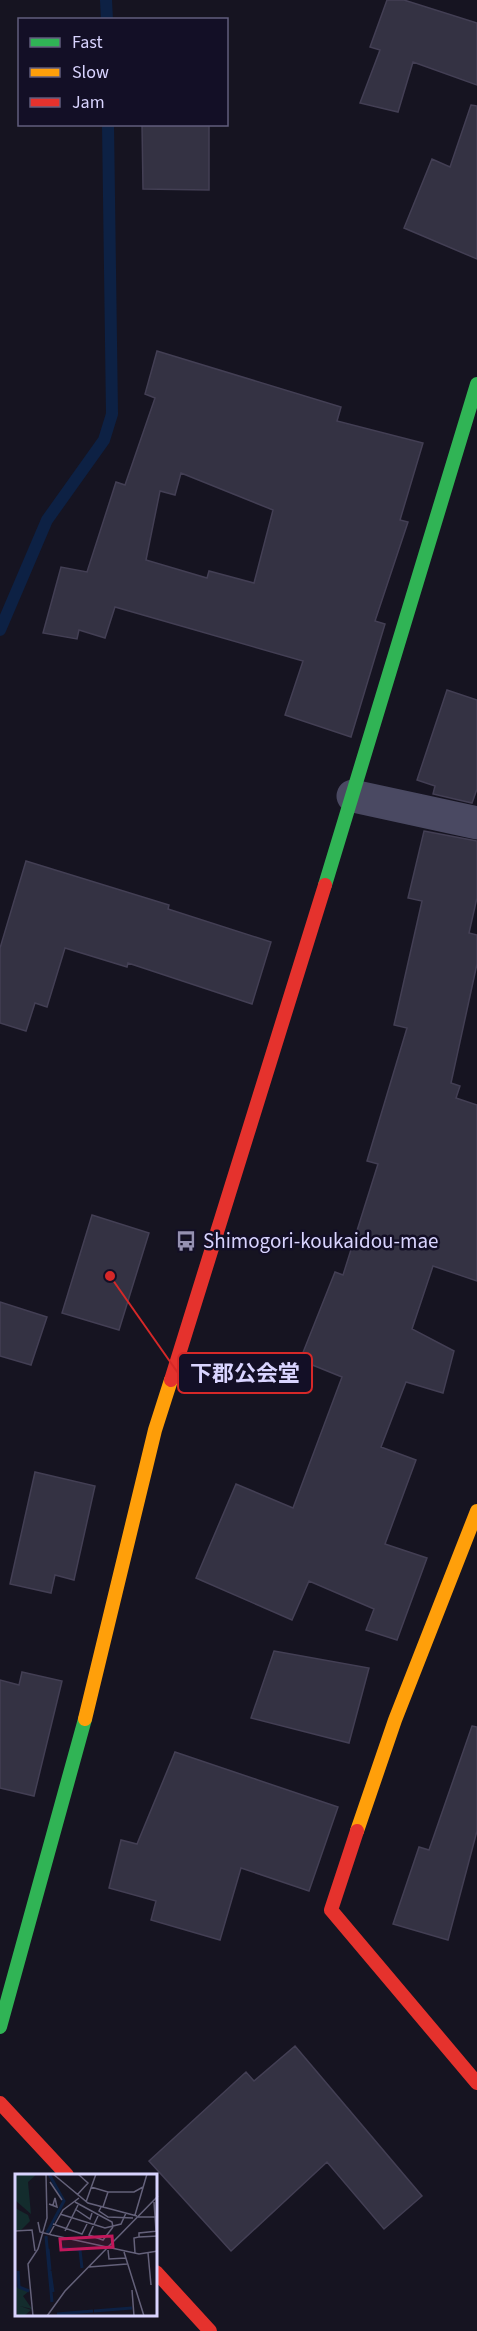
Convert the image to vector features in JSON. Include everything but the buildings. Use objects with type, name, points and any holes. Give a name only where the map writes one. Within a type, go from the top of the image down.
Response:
[{"type":"main road","points":[[0,2027],[89,1706],[155,1430],[354,796],[468,447],[477,384]]},
{"type":"main road","points":[[477,1511],[395,1720],[331,1910],[477,2083]]},
{"type":"main road","points":[[0,2103],[65,2174]]},
{"type":"main road","points":[[158,2274],[210,2331]]},
{"type":"street","points":[[354,796],[477,823]]},
{"type":"waterway","points":[[106,0],[107,18]]},
{"type":"waterway","points":[[0,630],[47,520],[104,440],[112,414],[108,126]]},
{"type":"traffic: fast","points":[[325,885],[477,384]]},
{"type":"traffic: fast","points":[[0,2027],[85,1719]]},
{"type":"traffic: slow","points":[[85,1719],[155,1430],[171,1380]]},
{"type":"traffic: slow","points":[[357,1831],[395,1720],[477,1511]]},
{"type":"traffic: jam","points":[[171,1380],[325,885]]},
{"type":"traffic: jam","points":[[357,1831],[331,1910],[477,2083]]},
{"type":"traffic: jam","points":[[0,2103],[66,2174]]},
{"type":"traffic: jam","points":[[158,2274],[210,2331]]},
{"type":"place","name":"Shimogori-koukaidou-mae","points":[[186,1241]]},
{"type":"place","name":"下郡公会堂","points":[[110,1276]]}]
